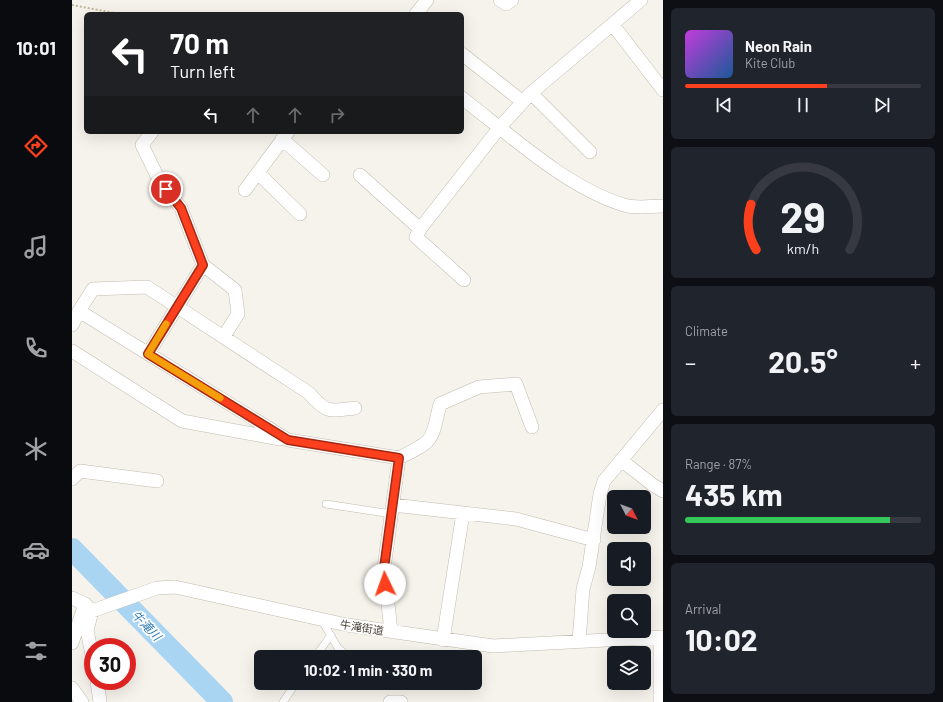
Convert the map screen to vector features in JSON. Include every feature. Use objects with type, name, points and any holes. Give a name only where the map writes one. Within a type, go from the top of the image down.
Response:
[{"type":"street","points":[[418,12],[427,0]]},
{"type":"street","points":[[500,0],[506,4],[512,0]]},
{"type":"street","points":[[464,280],[416,237],[420,229],[500,127],[527,97],[572,56],[614,25],[641,0]]},
{"type":"street","points":[[614,25],[663,90]]},
{"type":"street","points":[[464,55],[527,97],[590,152]]},
{"type":"street","points":[[464,100],[577,184],[624,206],[642,208],[663,206]]},
{"type":"street","points":[[150,134],[142,145],[159,180],[181,208],[203,265],[235,290],[238,314],[224,336]]},
{"type":"street","points":[[245,190],[285,136],[323,175]]},
{"type":"street","points":[[258,173],[300,214]]},
{"type":"street","points":[[360,175],[420,229]]},
{"type":"street","points":[[148,354],[203,265]]},
{"type":"street","points":[[72,325],[93,289],[147,287],[309,393],[322,408],[331,411],[355,408]]},
{"type":"street","points":[[79,311],[288,440]]},
{"type":"street","points":[[72,351],[182,421],[288,440],[399,458],[424,445],[431,438],[440,404],[479,386],[516,384],[532,427]]},
{"type":"street","points":[[579,641],[583,589],[594,540],[600,494],[604,481],[663,410]]},
{"type":"street","points":[[390,631],[384,568],[399,458]]},
{"type":"street","points":[[621,460],[663,491]]},
{"type":"street","points":[[72,478],[80,471],[157,481]]},
{"type":"street","points":[[393,510],[463,512],[516,519],[594,540]]},
{"type":"street","points":[[443,640],[463,512]]},
{"type":"street","name":"牛滝街道","points":[[91,608],[157,588],[175,587],[321,619],[443,640],[493,646],[662,637]]},
{"type":"street","points":[[72,598],[91,608]]},
{"type":"street","points":[[72,643],[91,608]]},
{"type":"street","points":[[89,638],[87,630],[91,608]]},
{"type":"street","points":[[660,702],[662,637]]},
{"type":"street","points":[[72,688],[82,702]]},
{"type":"street","points":[[98,690],[100,702]]},
{"type":"street","points":[[390,702],[401,702]]},
{"type":"lane","points":[[326,504],[393,510]]},
{"type":"lane","points":[[321,619],[340,650]]},
{"type":"lane","points":[[320,650],[331,635]]},
{"type":"lane","points":[[283,702],[291,690]]},
{"type":"path","points":[[72,5],[109,12]]},
{"type":"waterway","name":"牛滝川","points":[[72,549],[222,702]]},
{"type":"slow traffic","points":[[166,324],[148,354],[220,398]]},
{"type":"route","points":[[166,189],[181,208],[203,265],[148,354],[288,440],[399,458],[384,568],[385,584]]}]
